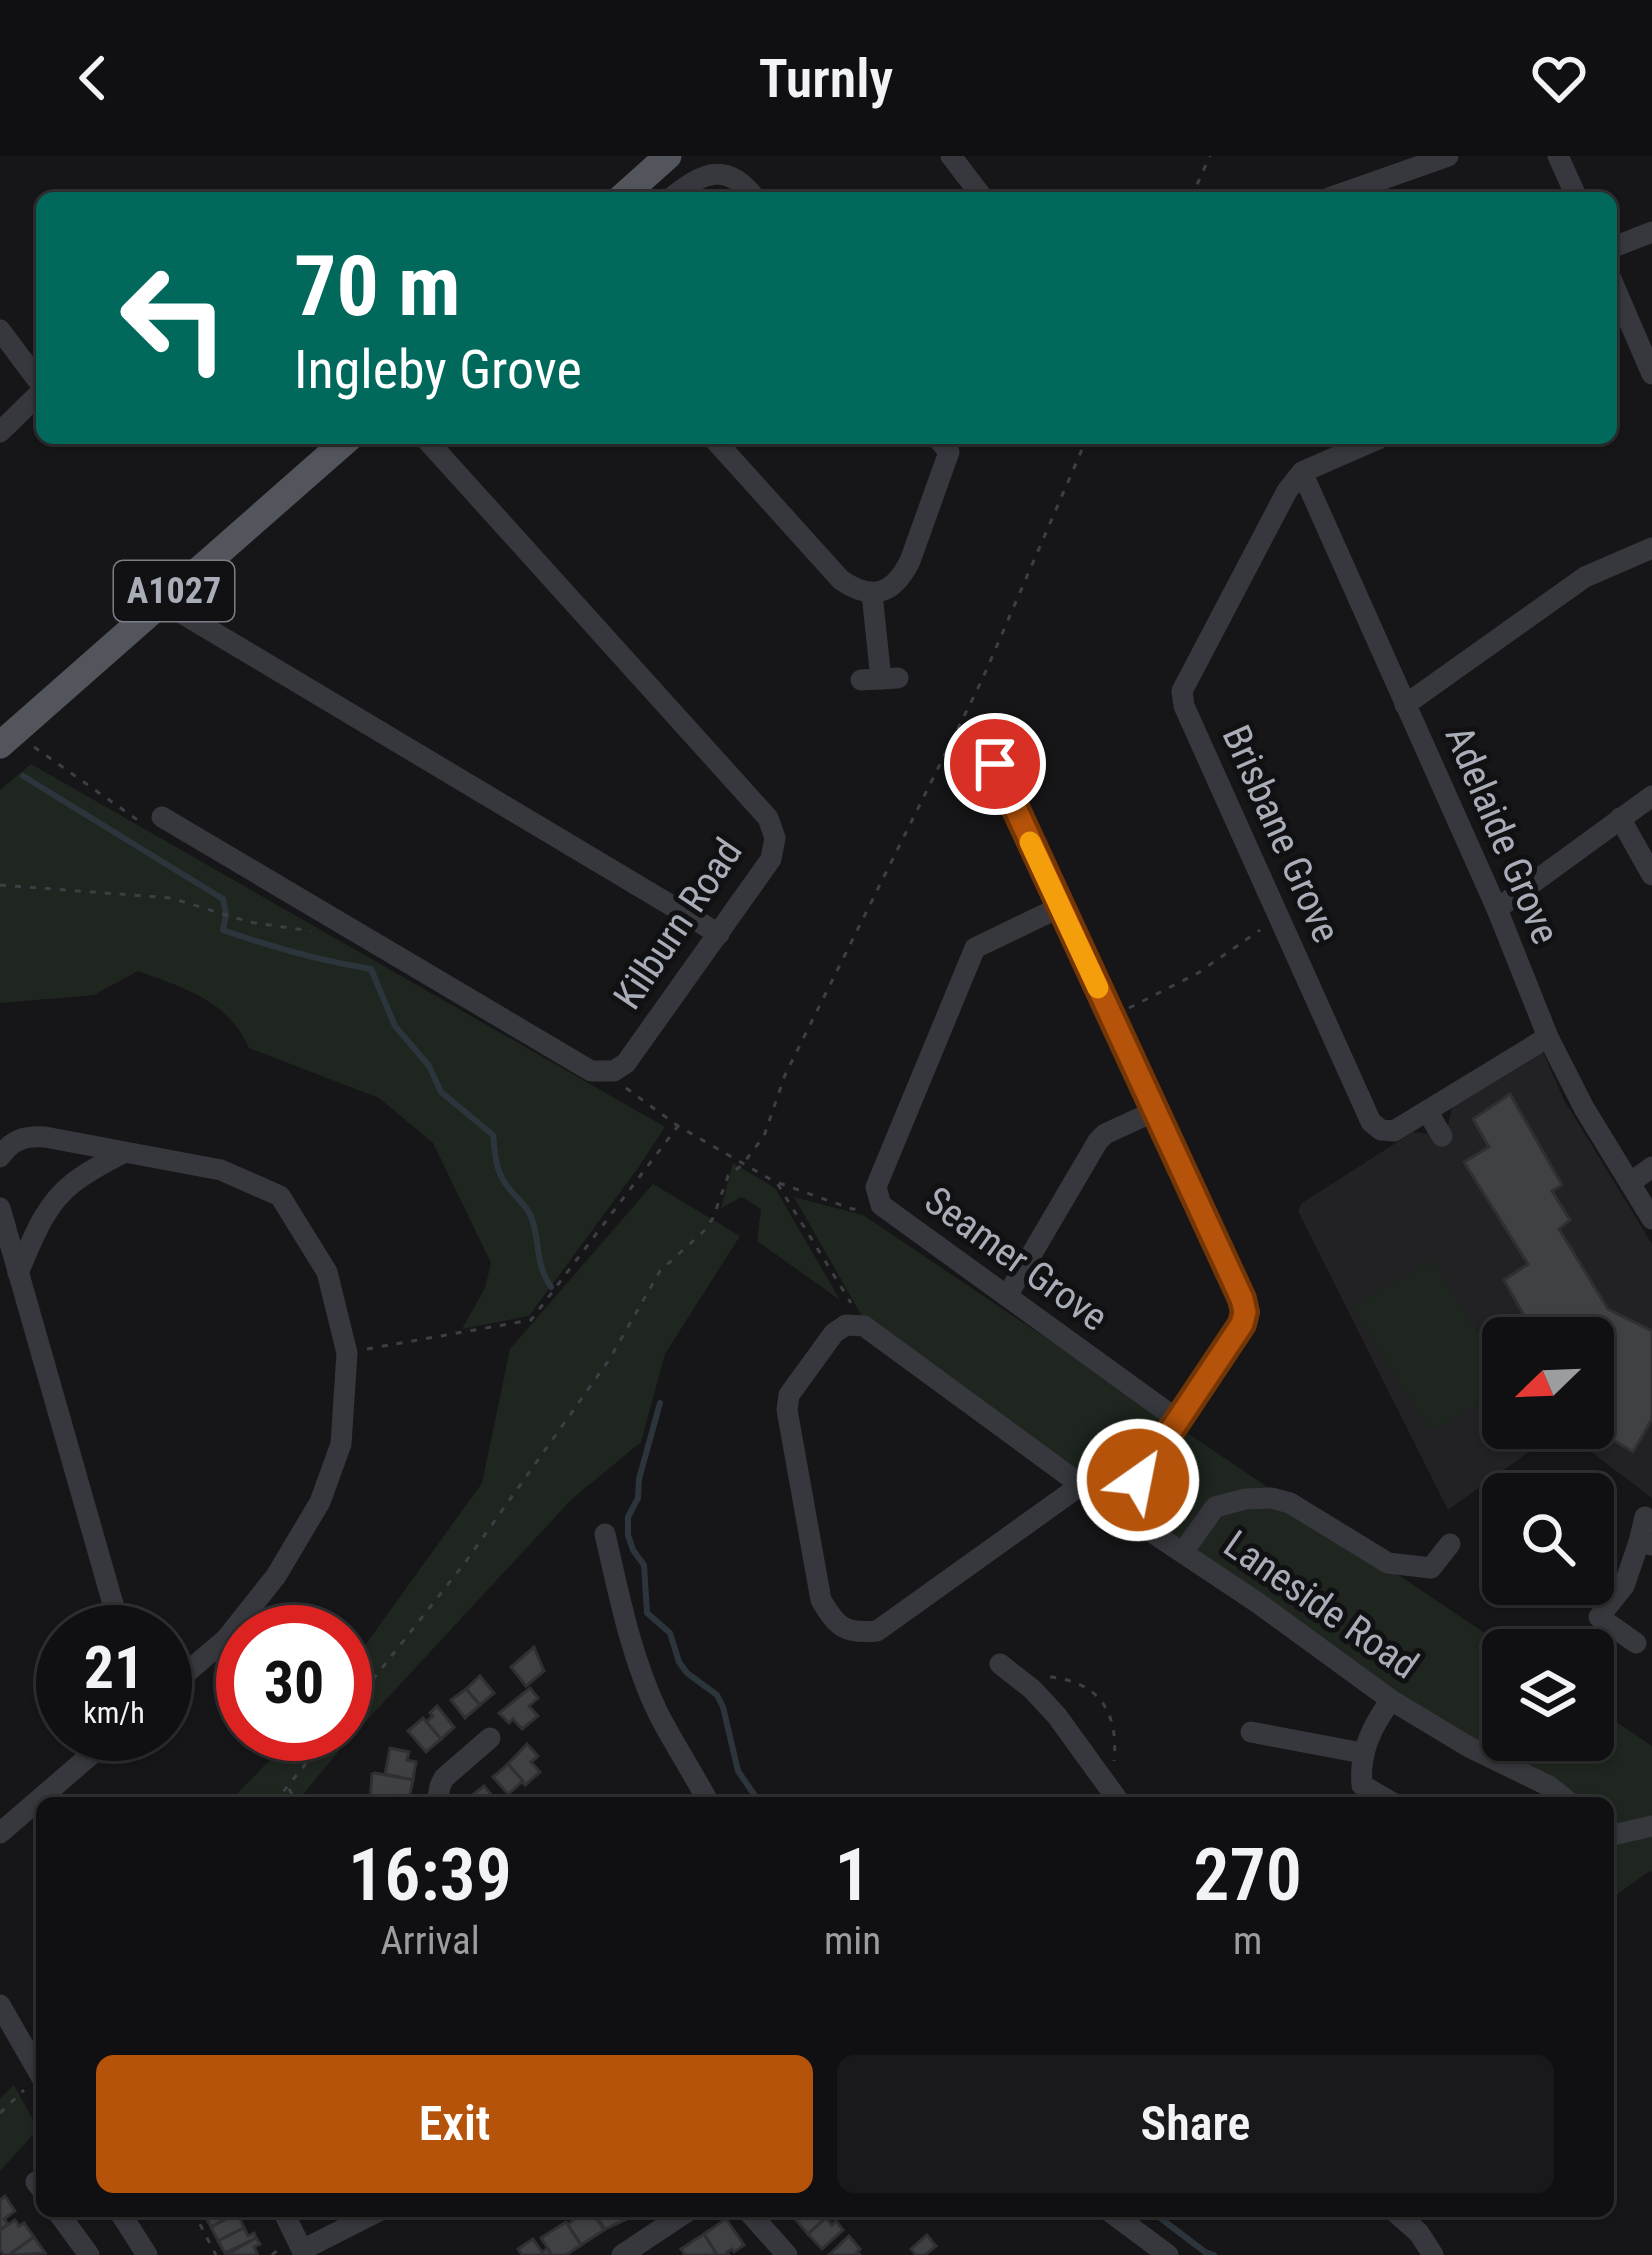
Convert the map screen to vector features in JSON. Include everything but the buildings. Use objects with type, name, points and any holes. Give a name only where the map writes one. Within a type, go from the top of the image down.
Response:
[{"type":"main road","points":[[628,192],[668,156]]},
{"type":"main road","name":"A1027","points":[[7,739],[342,444]]},
{"type":"street","points":[[951,156],[978,192]]},
{"type":"street","points":[[1346,192],[1448,156]]},
{"type":"street","points":[[1558,156],[1573,192]]},
{"type":"street","points":[[678,192],[703,175],[716,174],[730,176],[751,192]]},
{"type":"street","points":[[1617,246],[1652,232]]},
{"type":"street","points":[[0,330],[36,381]]},
{"type":"street","points":[[1621,330],[1652,374]]},
{"type":"street","points":[[0,432],[36,395]]},
{"type":"street","name":"Kilburn Road","points":[[429,444],[768,818],[775,838],[771,859],[636,1051],[614,1071],[604,1072]]},
{"type":"street","points":[[717,444],[841,580],[872,594],[902,577],[948,444]]},
{"type":"street","points":[[1302,472],[1366,444]]},
{"type":"street","name":"Adelaide Grove","points":[[1302,472],[1497,910],[1548,1037],[1584,1108],[1652,1219]]},
{"type":"street","name":"Brisbane Grove","points":[[1302,472],[1287,491],[1182,691],[1184,706],[1371,1122],[1381,1130],[1394,1131],[1548,1037]]},
{"type":"street","points":[[1406,705],[1585,577],[1652,548]]},
{"type":"street","points":[[872,594],[880,679]]},
{"type":"street","points":[[163,602],[719,934]]},
{"type":"street","points":[[995,764],[1245,1312],[1242,1324],[1118,1510]]},
{"type":"street","points":[[1497,910],[1652,796]]},
{"type":"street","points":[[1620,818],[1652,875]]},
{"type":"street","points":[[171,828],[571,1060],[604,1072]]},
{"type":"street","name":"Seamer Grove","points":[[1060,907],[975,948],[876,1187],[881,1205],[1178,1420]]},
{"type":"street","points":[[1006,1296],[1097,1141],[1155,1111]]},
{"type":"street","points":[[1427,1111],[1442,1136]]},
{"type":"street","points":[[0,1157],[24,1136],[45,1137],[221,1170],[280,1196],[327,1272],[347,1352],[340,1444],[320,1502],[276,1576],[226,1639],[192,1668]]},
{"type":"street","points":[[18,1273],[56,1198],[73,1182],[123,1153]]},
{"type":"street","points":[[1630,1183],[1652,1167]]},
{"type":"street","points":[[0,1208],[113,1605]]},
{"type":"street","points":[[940,1248],[953,1228]]},
{"type":"street","points":[[864,1326],[846,1325],[834,1334],[789,1394],[821,1600],[835,1624],[856,1633],[877,1631],[1081,1485]]},
{"type":"street","name":"Laneside Road","points":[[864,1326],[1081,1485],[1258,1603],[1391,1700],[1563,1797]]},
{"type":"street","points":[[1183,1552],[1215,1507],[1245,1498],[1290,1504],[1388,1563],[1433,1579],[1450,1544]]},
{"type":"street","points":[[1636,1643],[1599,1617],[1624,1586],[1646,1544],[1646,1517]]},
{"type":"street","points":[[605,1534],[637,1661],[658,1712],[706,1797]]},
{"type":"street","points":[[1000,1664],[1058,1716],[1116,1797]]},
{"type":"street","points":[[1383,1797],[1362,1785],[1362,1753],[1391,1700]]},
{"type":"street","points":[[1251,1732],[1362,1753]]},
{"type":"street","points":[[438,1797],[444,1778],[490,1738]]},
{"type":"street","points":[[42,1797],[84,1761]]},
{"type":"street","points":[[0,1833],[36,1802]]},
{"type":"street","points":[[1614,1835],[1652,1826]]},
{"type":"street","points":[[0,2005],[36,2068]]},
{"type":"street","points":[[61,2217],[88,2255]]},
{"type":"street","points":[[130,2217],[147,2255]]},
{"type":"street","points":[[286,2217],[304,2252],[368,2217]]},
{"type":"street","points":[[622,2255],[679,2217]]},
{"type":"street","points":[[753,2217],[787,2255]]},
{"type":"street","points":[[1117,2217],[1168,2255]]},
{"type":"street","points":[[1401,2217],[1433,2255]]},
{"type":"path","points":[[1194,192],[1210,156]]},
{"type":"path","points":[[372,1681],[464,1564],[609,1360],[660,1271],[704,1231],[728,1176],[764,1136],[785,1075],[982,680],[1084,444]]},
{"type":"path","points":[[7,739],[150,828],[171,828]]},
{"type":"path","points":[[0,885],[171,898],[249,922],[312,932]]},
{"type":"path","points":[[1111,1016],[1198,973],[1279,916]]},
{"type":"path","points":[[604,1072],[678,1126],[777,1183],[852,1209],[881,1205]]},
{"type":"path","points":[[347,1352],[531,1320],[678,1126]]},
{"type":"path","points":[[777,1183],[864,1326]]},
{"type":"path","points":[[1035,1679],[1052,1677],[1082,1684],[1106,1707],[1116,1740],[1110,1774]]},
{"type":"path","points":[[279,1797],[309,1761]]},
{"type":"path","points":[[288,1787],[294,1797]]},
{"type":"path","points":[[0,2114],[15,2096]]},
{"type":"path","points":[[196,2217],[216,2255]]},
{"type":"shaded area","points":[[31,764],[665,1127],[529,1316],[462,1329],[485,1288],[491,1263],[433,1143],[379,1098],[249,1048],[217,1007],[138,971],[94,995],[0,1003],[0,790]]},
{"type":"shaded area","points":[[1542,1050],[1564,1100],[1652,1244],[1652,1498],[1587,1449],[1614,1449],[1614,1317],[1482,1317],[1482,1449],[1533,1449],[1500,1473],[1482,1473],[1482,1486],[1448,1510],[1298,1211],[1302,1203],[1413,1132],[1446,1136],[1452,1107]]},
{"type":"shaded area","points":[[733,1163],[775,1188],[840,1300],[757,1241],[761,1209],[742,1197],[721,1208]]},
{"type":"shaded area","points":[[653,1184],[740,1236],[665,1354],[641,1442],[572,1499],[372,1715],[372,1636],[482,1483],[510,1349]]},
{"type":"shaded area","points":[[794,1197],[863,1215],[1482,1631],[1482,1756],[1388,1696],[863,1318]]},
{"type":"shaded area","points":[[1433,1260],[1482,1340],[1482,1402],[1431,1432],[1352,1307]]},
{"type":"shaded area","points":[[1614,1720],[1652,1746],[1652,1872],[1616,1895],[1614,1797],[1546,1797],[1489,1761],[1614,1761]]},
{"type":"shaded area","points":[[269,1761],[331,1761],[301,1797],[234,1797]]},
{"type":"shaded area","points":[[14,2085],[36,2131],[0,2171],[0,2099]]},
{"type":"waterway","points":[[23,776],[223,899],[223,930],[296,953],[371,969],[395,1026],[429,1066],[441,1092],[493,1135],[499,1172],[531,1216],[551,1287]]},
{"type":"waterway","points":[[660,1403],[638,1498],[628,1517],[628,1535],[644,1565],[647,1613],[670,1633],[687,1673],[717,1695],[738,1771],[756,1797]]},
{"type":"waterway","points":[[1159,2217],[1214,2255]]},
{"type":"slow traffic","points":[[1030,842],[1098,988]]},
{"type":"route","points":[[995,764],[1245,1312],[1242,1324],[1138,1480]]}]
